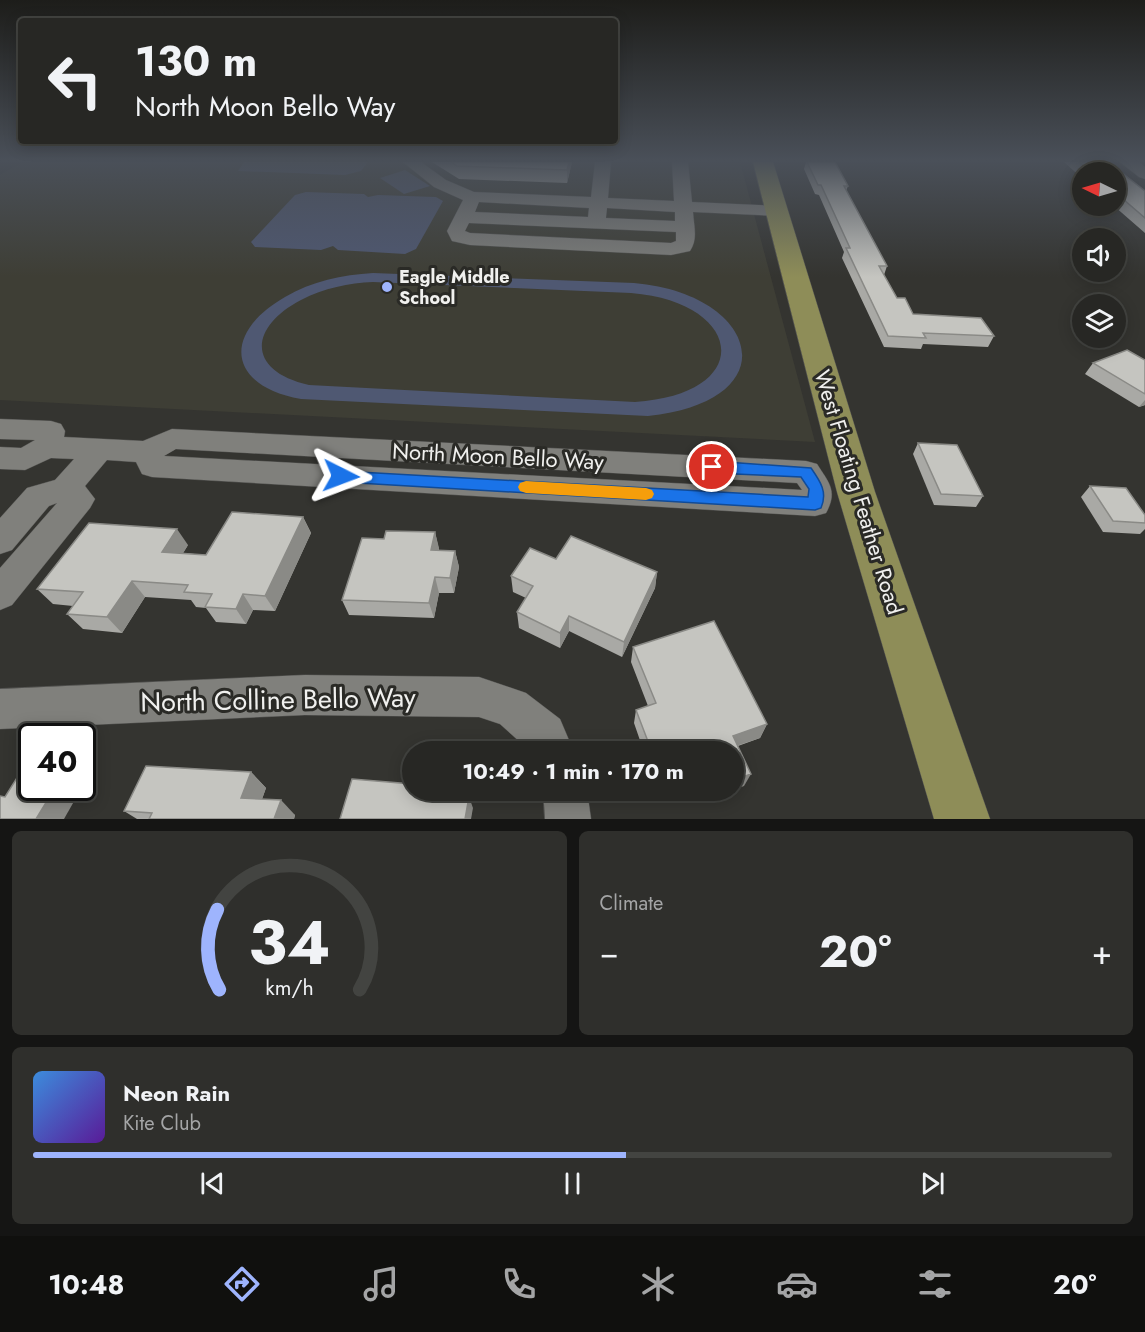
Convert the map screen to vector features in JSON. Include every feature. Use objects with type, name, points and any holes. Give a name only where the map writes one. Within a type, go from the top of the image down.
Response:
[{"type":"main road","name":"West Floating Feather Road","points":[[775,200],[856,492],[962,819]]},
{"type":"street","points":[[471,200],[456,231],[459,237],[671,249],[682,247],[686,241],[683,200]]},
{"type":"street","points":[[541,200],[778,211]]},
{"type":"street","points":[[593,245],[599,203]]},
{"type":"street","points":[[463,217],[685,227]]},
{"type":"street","points":[[0,429],[51,431],[47,447]]},
{"type":"street","points":[[0,458],[25,459],[47,447],[99,450]]},
{"type":"street","points":[[0,540],[38,497],[66,488],[99,450]]},
{"type":"street","name":"North Moon Bello Way","points":[[99,450],[147,452],[152,466],[815,504],[816,489],[856,492]]},
{"type":"street","points":[[0,594],[79,499],[66,488]]},
{"type":"street","name":"North Colline Bello Way","points":[[0,709],[305,695],[480,697],[512,707],[547,741]]},
{"type":"street","points":[[566,801],[568,819]]},
{"type":"shaded area","name":"Eagle Middle School","points":[[0,200],[750,200],[815,442],[0,400]]},
{"type":"shaded area","points":[[290,200],[443,201],[416,249],[405,254],[338,250],[333,246],[321,250],[255,247],[251,242]]},
{"type":"shaded area","points":[[361,274],[634,283],[677,291],[709,306],[731,326],[742,348],[739,370],[723,390],[693,406],[648,416],[301,399],[276,392],[258,383],[247,371],[242,357],[243,342],[251,326],[265,311],[285,297],[306,287],[339,277]],"holes":[[[373,282],[631,293],[669,300],[696,313],[714,329],[721,348],[717,366],[702,383],[674,395],[635,402],[309,385],[288,378],[274,370],[265,359],[262,347],[264,335],[271,323],[284,311],[319,292],[355,284]]]},
{"type":"building","points":[[828,200],[852,200],[887,266],[879,266],[897,298],[905,298],[913,314],[981,318],[994,336],[923,333],[926,338],[888,336],[846,248],[850,248]]},
{"type":"building","points":[[1126,200],[1145,200],[1145,218],[1126,202]]},
{"type":"building","points":[[1127,350],[1145,360],[1145,394],[1093,363]]},
{"type":"building","points":[[918,443],[957,445],[983,496],[941,494]]},
{"type":"building","points":[[1090,486],[1126,488],[1145,515],[1145,523],[1113,521]]},
{"type":"building","points":[[232,512],[303,517],[265,596],[243,594],[236,609],[205,607],[212,594],[184,592],[188,585],[132,581],[107,617],[67,614],[83,592],[37,589],[89,523],[177,529],[162,552],[206,555]]},
{"type":"building","points":[[386,531],[435,532],[431,550],[455,551],[450,578],[435,577],[429,603],[342,600],[362,538],[384,539]]},
{"type":"building","points":[[571,536],[657,572],[624,642],[569,616],[560,633],[517,612],[533,586],[511,576],[530,548],[556,559]]},
{"type":"building","points":[[714,621],[767,724],[733,736],[735,741],[648,741],[636,710],[656,703],[633,647]]},
{"type":"building","points":[[744,759],[751,774],[744,776]]},
{"type":"building","points":[[146,766],[251,772],[241,798],[281,800],[274,819],[149,819],[152,813],[124,811]]},
{"type":"building","points":[[18,776],[18,801],[47,801],[36,819],[0,819],[0,796],[5,797]]},
{"type":"building","points":[[352,779],[402,783],[402,801],[468,801],[465,819],[340,819]]},
{"type":"slow traffic","points":[[526,487],[646,494]]},
{"type":"place","name":"Eagle Middle School","points":[[387,287]]},
{"type":"route","points":[[341,476],[815,504],[816,489],[806,472],[712,467]]}]
